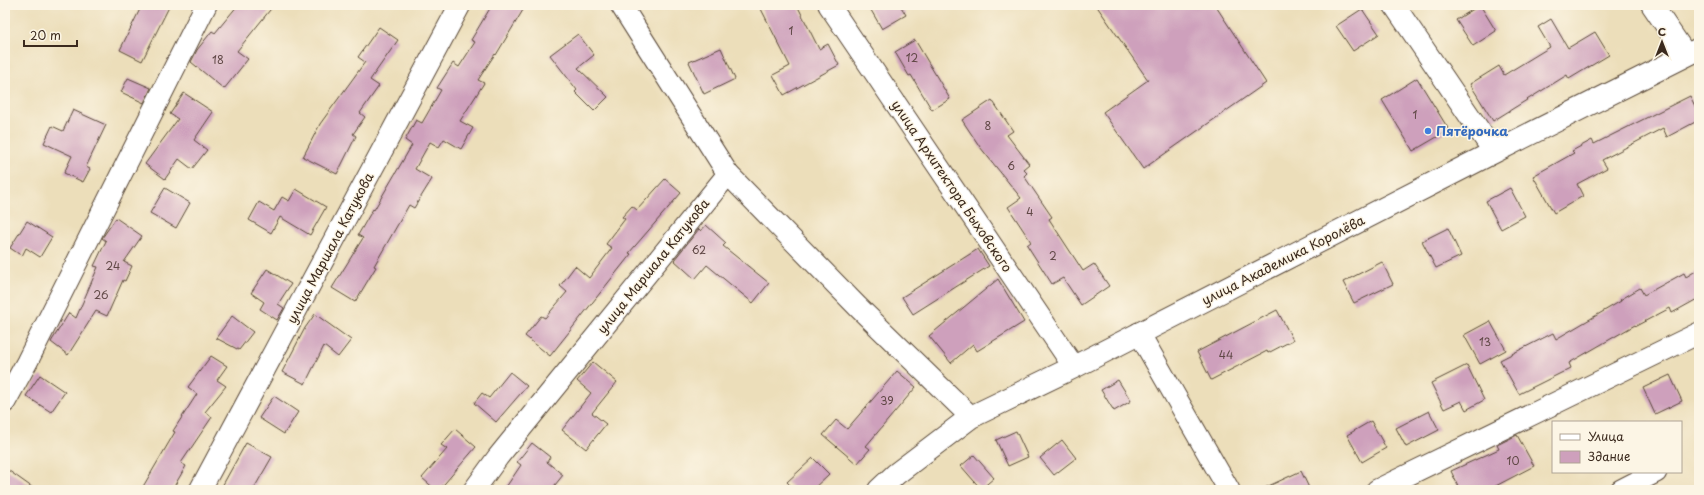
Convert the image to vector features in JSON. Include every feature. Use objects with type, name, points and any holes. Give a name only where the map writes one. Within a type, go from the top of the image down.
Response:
[{"type":"street","points":[[5,402],[27,362],[206,5]]},
{"type":"street","name":"улица Маршала Катукова","points":[[200,490],[460,5]]},
{"type":"street","points":[[621,5],[728,174],[858,307],[971,417]]},
{"type":"street","name":"улица Архитектора Быховского","points":[[829,5],[1074,367]]},
{"type":"street","points":[[1394,5],[1494,152]]},
{"type":"street","points":[[1652,5],[1693,52]]},
{"type":"street","name":"улица Академика Королёва","points":[[879,490],[896,474],[971,417],[1074,367],[1693,52]]},
{"type":"street","name":"улица Маршала Катукова","points":[[474,490],[498,456],[728,174]]},
{"type":"street","points":[[1139,333],[1229,490]]},
{"type":"street","points":[[1377,490],[1699,333]]},
{"type":"street","points":[[1212,490],[1216,468]]},
{"type":"street","points":[[1621,490],[1654,473]]},
{"type":"building","points":[[142,5],[170,5],[142,61],[120,50]]},
{"type":"building","points":[[238,5],[274,5],[237,51],[248,59],[224,89],[191,62],[197,50],[212,31],[215,33]]},
{"type":"building","points":[[492,5],[526,5],[496,55],[495,54],[478,80],[484,83],[460,121],[473,128],[461,149],[444,139],[439,147],[430,142],[415,169],[432,179],[414,208],[409,205],[374,266],[376,267],[355,302],[332,288],[363,238],[358,235],[412,145],[405,140],[416,120],[422,123],[441,90],[437,88],[453,63],[459,67],[475,42],[471,40]]},
{"type":"building","points":[[759,5],[797,5],[819,49],[828,44],[839,65],[784,95],[773,75],[790,66]]},
{"type":"building","points":[[868,5],[900,5],[906,15],[882,29]]},
{"type":"building","points":[[1096,5],[1215,5],[1266,83],[1143,169],[1103,112],[1148,80]]},
{"type":"building","points":[[1480,5],[1496,31],[1473,46],[1456,20]]},
{"type":"building","points":[[1362,9],[1379,34],[1353,51],[1336,26]]},
{"type":"building","points":[[1551,19],[1568,48],[1595,32],[1609,55],[1569,79],[1567,75],[1493,121],[1470,84],[1499,66],[1504,75],[1550,47],[1538,27]]},
{"type":"building","points":[[379,27],[398,40],[370,80],[379,86],[360,113],[365,117],[353,134],[356,136],[337,174],[303,157],[320,124],[365,62],[358,57]]},
{"type":"building","points":[[578,34],[594,55],[578,68],[608,97],[594,111],[575,92],[577,90],[550,55]]},
{"type":"building","points":[[915,40],[950,99],[932,110],[895,52]]},
{"type":"building","points":[[721,48],[735,79],[704,94],[689,62]]},
{"type":"building","points":[[128,78],[151,88],[144,103],[121,92]]},
{"type":"building","points":[[1417,78],[1449,130],[1413,151],[1382,100]]},
{"type":"building","points":[[184,93],[213,112],[194,140],[207,150],[192,169],[179,159],[165,179],[145,164],[178,119],[170,114]]},
{"type":"building","points":[[1690,96],[1699,114],[1699,120],[1667,137],[1663,128],[1602,160],[1607,168],[1577,184],[1583,196],[1554,213],[1533,176],[1574,153],[1572,151],[1592,140],[1594,144]]},
{"type":"building","points":[[992,100],[1013,131],[1007,135],[1029,164],[1023,169],[1027,173],[1024,176],[1052,217],[1049,219],[1083,271],[1094,264],[1109,286],[1081,305],[1063,278],[1052,284],[1027,245],[1031,242],[1008,207],[1021,198],[980,147],[962,120]]},
{"type":"building","points":[[73,110],[106,125],[86,167],[90,169],[83,182],[64,173],[72,156],[44,143],[52,126],[63,131]]},
{"type":"building","points":[[665,179],[681,193],[629,253],[631,254],[550,356],[525,336],[541,316],[545,318],[567,292],[560,286],[575,266],[589,278],[612,248],[606,244],[625,219],[622,217],[632,206],[637,210]]},
{"type":"building","points":[[165,188],[190,203],[176,228],[150,213]]},
{"type":"building","points":[[1510,188],[1525,216],[1501,229],[1486,201]]},
{"type":"building","points":[[296,189],[326,207],[310,235],[280,217],[271,233],[249,220],[259,202],[274,211],[282,197],[289,201]]},
{"type":"building","points":[[116,218],[142,236],[124,262],[132,266],[125,281],[123,280],[107,316],[96,311],[68,355],[51,342],[69,313],[76,318],[98,267],[94,266],[106,241],[102,238]]},
{"type":"building","points":[[27,221],[52,237],[40,257],[26,248],[22,256],[10,248]]},
{"type":"building","points":[[706,225],[726,243],[723,246],[769,283],[753,303],[707,265],[695,279],[674,260],[699,229],[701,231]]},
{"type":"building","points":[[1448,228],[1461,256],[1436,268],[1422,241]]},
{"type":"building","points":[[978,249],[989,266],[913,314],[902,297]]},
{"type":"building","points":[[1382,262],[1393,284],[1354,303],[1343,282]]},
{"type":"building","points":[[267,269],[291,284],[278,304],[284,308],[277,320],[260,309],[264,302],[251,293]]},
{"type":"building","points":[[1699,269],[1699,298],[1672,313],[1670,308],[1636,326],[1635,325],[1569,363],[1571,368],[1519,394],[1500,360],[1553,333],[1556,339],[1621,301],[1620,300],[1640,288],[1644,295],[1684,273],[1686,277]]},
{"type":"building","points":[[998,279],[1024,322],[977,351],[973,344],[951,363],[929,336]]},
{"type":"building","points":[[1277,310],[1293,340],[1268,353],[1267,351],[1211,380],[1197,352]]},
{"type":"building","points":[[315,314],[351,340],[338,357],[324,346],[305,384],[282,372],[305,328]]},
{"type":"building","points":[[232,316],[253,332],[239,350],[216,338]]},
{"type":"building","points":[[1490,321],[1506,350],[1480,364],[1464,335]]},
{"type":"building","points":[[211,356],[227,366],[217,380],[226,386],[205,412],[212,417],[181,463],[186,466],[172,490],[141,490],[175,432],[173,431],[197,394],[188,387]]},
{"type":"building","points":[[593,362],[617,382],[592,413],[606,424],[586,449],[562,430],[591,393],[577,381]]},
{"type":"building","points":[[1467,365],[1484,400],[1466,410],[1461,401],[1444,409],[1431,383]]},
{"type":"building","points":[[897,371],[916,387],[866,446],[870,449],[857,464],[823,435],[836,420],[847,429]]},
{"type":"building","points":[[510,372],[527,386],[496,422],[474,403],[482,393],[489,398]]},
{"type":"building","points":[[40,375],[65,392],[51,412],[26,396]]},
{"type":"building","points":[[1670,375],[1682,401],[1655,414],[1643,388]]},
{"type":"building","points":[[1118,380],[1131,401],[1114,411],[1101,390]]},
{"type":"building","points":[[274,396],[298,412],[284,434],[259,418]]},
{"type":"building","points":[[1429,411],[1439,430],[1406,447],[1396,428]]},
{"type":"building","points":[[1371,421],[1386,448],[1362,462],[1347,435]]},
{"type":"building","points":[[455,429],[476,447],[439,490],[436,490],[422,478],[447,449],[441,445]]},
{"type":"building","points":[[1016,431],[1028,457],[1008,466],[996,440]]},
{"type":"building","points":[[1517,435],[1534,466],[1488,490],[1460,490],[1451,471],[1499,449],[1497,445]]},
{"type":"building","points":[[1062,440],[1076,458],[1054,475],[1040,458]]},
{"type":"building","points":[[246,443],[272,457],[253,490],[220,490]]},
{"type":"building","points":[[532,443],[550,457],[547,462],[563,475],[551,490],[504,490],[521,465],[517,462]]},
{"type":"building","points":[[974,455],[994,478],[981,489],[961,466]]},
{"type":"building","points":[[813,458],[829,474],[812,490],[795,490],[787,482]]},
{"type":"building","points":[[5,468],[36,490],[5,490]]},
{"type":"building","points":[[1301,471],[1310,490],[1260,490]]},
{"type":"place","name":"Пятёрочка","points":[[1428,131]]}]
